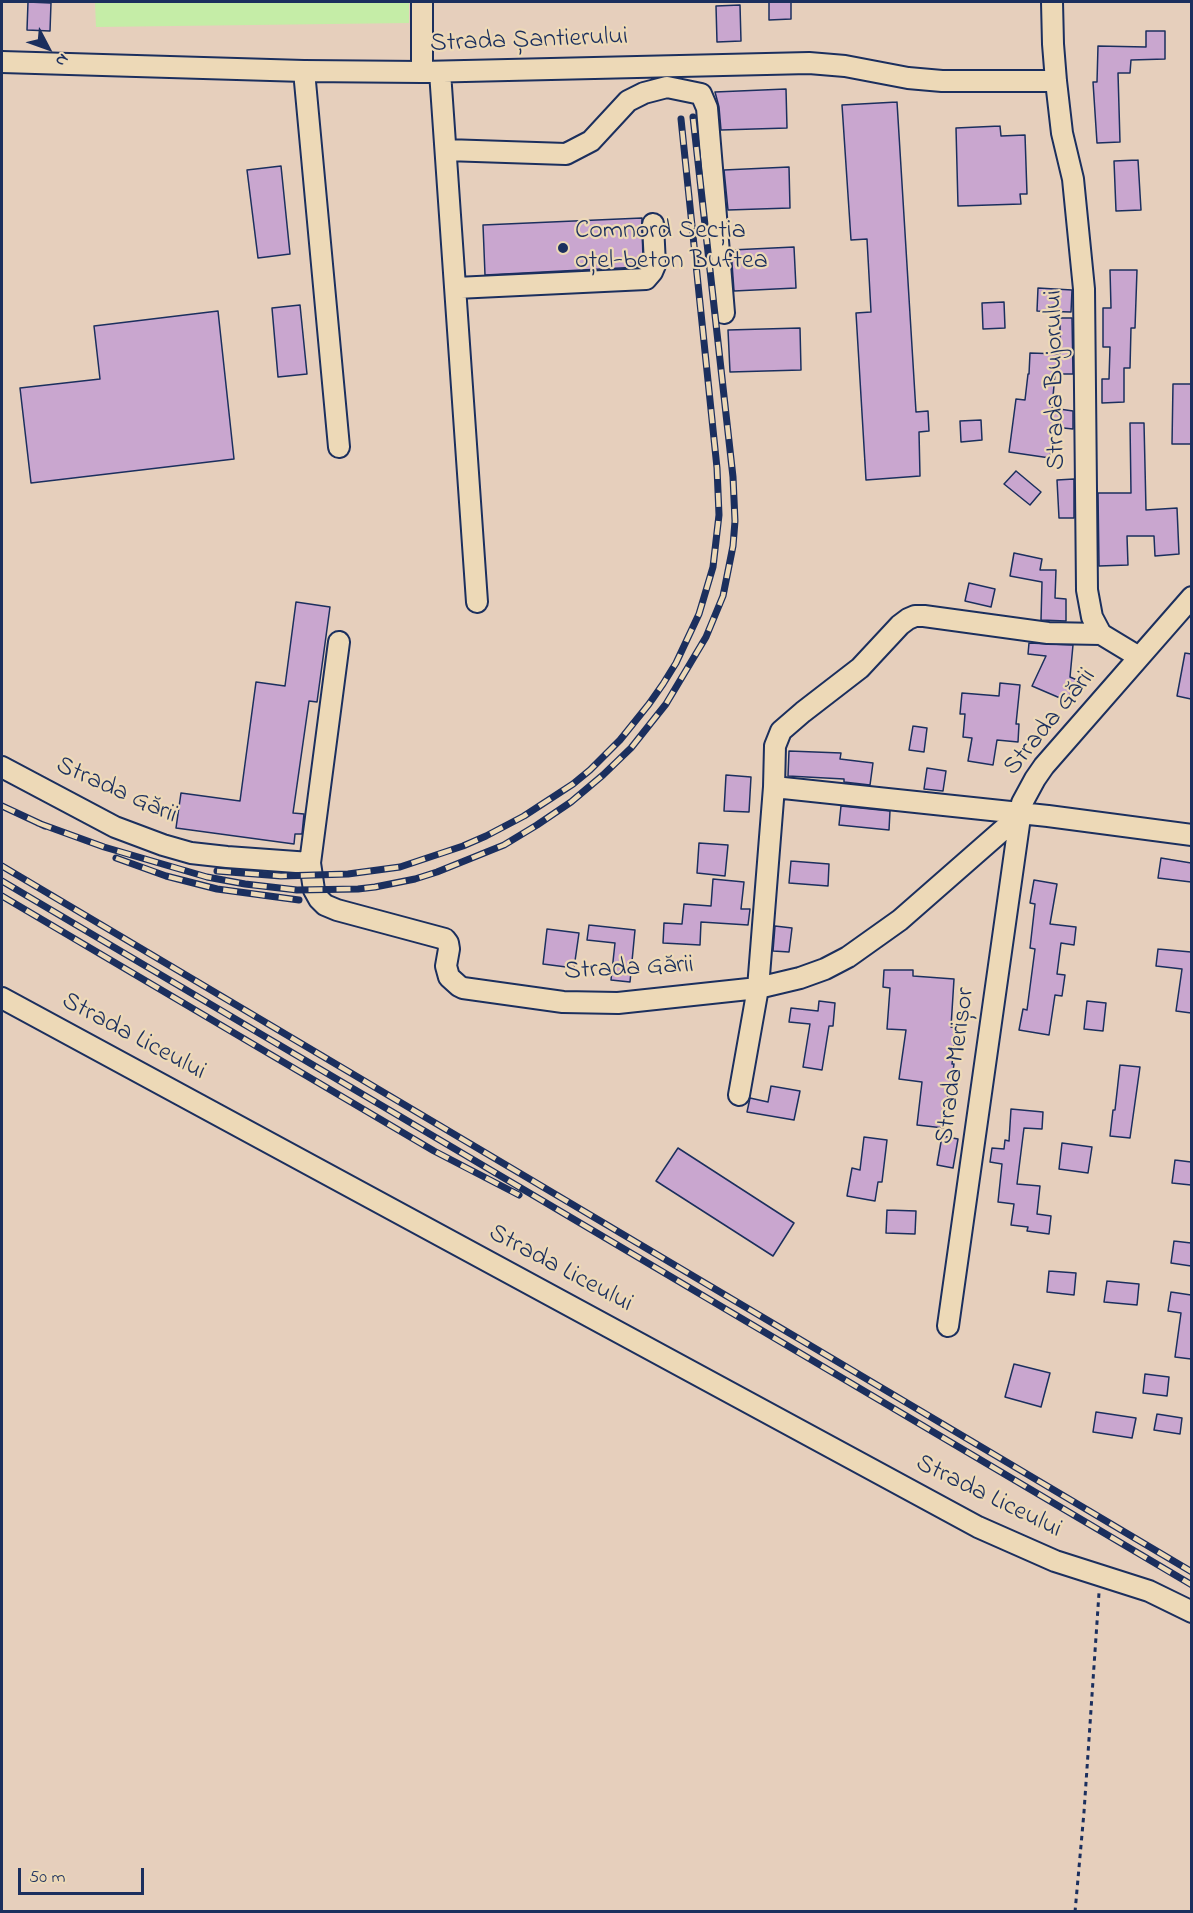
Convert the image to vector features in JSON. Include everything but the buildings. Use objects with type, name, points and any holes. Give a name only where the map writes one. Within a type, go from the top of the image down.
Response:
[{"type":"street","points":[[422,2],[431,72],[446,150],[477,602]]},
{"type":"street","name":"Strada Bujorului","points":[[1052,2],[1056,81],[1062,133],[1073,179],[1084,289],[1087,590],[1092,617],[1101,634]]},
{"type":"street","name":"Strada Șantierului","points":[[2,62],[304,71],[431,72],[810,63],[942,81],[1056,81]]},
{"type":"street","points":[[304,71],[339,447]]},
{"type":"street","points":[[446,150],[566,154],[591,141],[628,101],[644,93],[667,87],[701,94],[707,108],[724,313]]},
{"type":"street","points":[[456,288],[646,279],[655,265],[652,224]]},
{"type":"street","name":"Strada Gării","points":[[2,766],[115,827],[163,845],[191,853],[310,863],[314,890],[325,905],[336,910],[445,939],[449,949],[446,966],[448,977],[464,988],[563,1002],[599,1004],[758,988],[800,978],[848,957],[909,912],[1020,814],[1022,803],[1035,779],[1191,597]]},
{"type":"street","points":[[739,1095],[758,988],[774,787],[775,746],[781,731],[860,668],[908,619],[924,616],[1048,633],[1101,634],[1139,657]]},
{"type":"street","points":[[310,863],[339,642]]},
{"type":"street","points":[[774,787],[1191,835]]},
{"type":"street","name":"Strada Merișor","points":[[948,1326],[1020,814]]},
{"type":"street","name":"Strada Liceului","points":[[2,998],[978,1527],[1054,1561],[1149,1591],[1191,1611]]},
{"type":"path","points":[[1075,1911],[1089,1743],[1099,1576]]},
{"type":"green space","points":[[95,2],[409,2],[409,23],[96,27]]},
{"type":"railway","points":[[38,823],[104,847],[207,877],[297,890],[375,887],[437,872],[504,845],[571,802],[631,748],[666,704],[706,637],[723,596],[733,546],[735,521],[733,477],[693,117]]},
{"type":"railway","points":[[217,871],[281,876],[348,874],[400,867],[486,836],[524,816],[590,770],[620,740],[649,704],[676,663],[699,614],[713,567],[719,515],[717,468],[681,119]]},
{"type":"railway","points":[[2,806],[45,826]]},
{"type":"railway","points":[[116,858],[166,876],[217,889],[299,900]]},
{"type":"railway","points":[[2,866],[1192,1572]]},
{"type":"railway","points":[[2,881],[1192,1585]]},
{"type":"railway","points":[[2,896],[434,1151],[519,1195]]},
{"type":"place","name":"Comnord Secția oțel-beton Buftea","points":[[563,248]]}]
